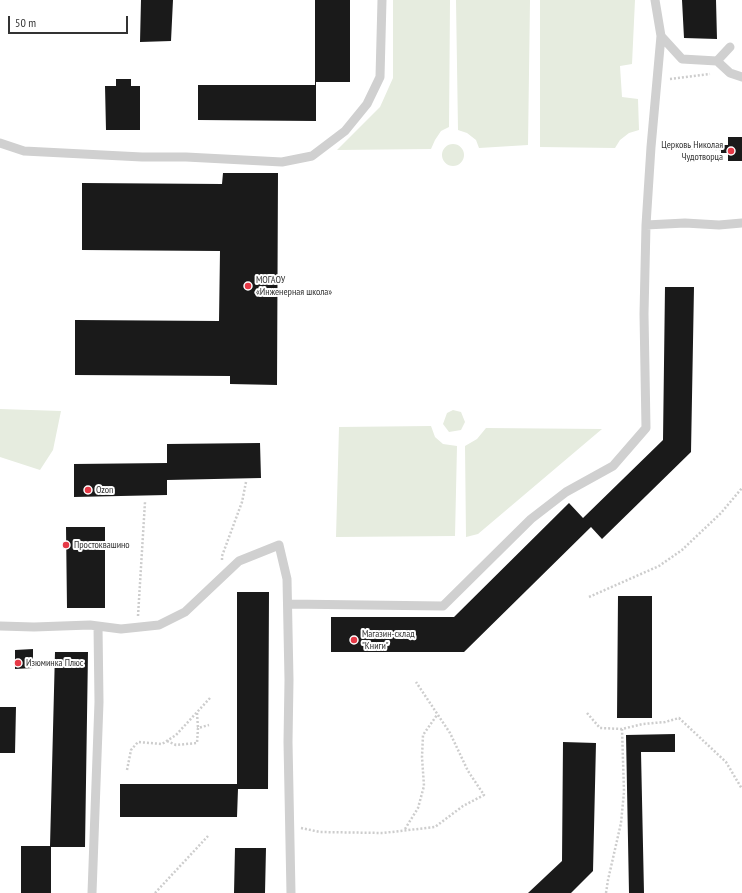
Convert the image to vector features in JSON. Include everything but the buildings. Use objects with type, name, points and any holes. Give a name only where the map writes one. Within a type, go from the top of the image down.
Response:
[{"type":"lane","points":[[0,143],[24,151],[142,157],[186,157],[282,162],[312,156],[345,131],[367,104],[380,77],[382,0]]},
{"type":"lane","points":[[288,604],[443,606],[531,519],[566,492],[613,466],[646,428],[644,314],[646,225],[656,83],[661,36],[655,0]]},
{"type":"lane","points":[[661,36],[682,59],[717,61],[730,73],[742,77]]},
{"type":"lane","points":[[717,61],[730,47]]},
{"type":"lane","points":[[646,225],[685,223],[719,225],[742,223]]},
{"type":"lane","points":[[0,626],[34,628],[90,625],[121,629],[159,626],[185,612],[239,561],[279,544],[287,579],[288,604],[288,742],[292,893]]},
{"type":"lane","points":[[92,893],[99,702],[98,626]]},
{"type":"path","points":[[656,83],[669,79],[730,73]]},
{"type":"path","points":[[651,147],[721,149]]},
{"type":"path","points":[[222,577],[222,556],[242,502],[246,482]]},
{"type":"path","points":[[589,597],[659,566],[682,550],[720,513],[742,488]]},
{"type":"path","points":[[137,627],[145,502]]},
{"type":"path","points":[[291,826],[320,832],[383,833],[435,827],[463,806],[484,795],[468,771],[450,733],[416,682]]},
{"type":"path","points":[[127,770],[131,750],[138,742],[162,744],[167,741],[176,735],[210,698]]},
{"type":"path","points":[[167,741],[176,745],[196,744],[198,728],[197,713]]},
{"type":"path","points":[[587,713],[600,728],[622,729],[680,718],[726,762],[742,789]]},
{"type":"path","points":[[404,830],[418,808],[424,786],[422,757],[423,735],[438,715]]},
{"type":"path","points":[[198,728],[209,725]]},
{"type":"path","points":[[606,893],[621,823],[624,792],[622,729]]},
{"type":"path","points":[[155,893],[208,836]]},
{"type":"shaded area","points":[[393,0],[450,0],[449,127],[441,131],[431,149],[337,150],[380,107],[393,78]]},
{"type":"shaded area","points":[[456,0],[530,0],[528,145],[479,148],[476,140],[467,133],[458,130]]},
{"type":"shaded area","points":[[540,0],[635,0],[632,64],[620,66],[622,97],[638,99],[639,130],[629,133],[620,140],[615,148],[540,147]]},
{"type":"shaded area","points":[[453,144],[461,147],[464,155],[461,163],[453,166],[445,163],[442,155],[445,147]]},
{"type":"shaded area","points":[[0,409],[61,411],[53,450],[40,470],[0,457]]},
{"type":"shaded area","points":[[453,410],[461,412],[465,422],[461,430],[449,432],[443,424],[447,413]]},
{"type":"shaded area","points":[[431,426],[435,437],[443,444],[457,446],[455,536],[336,537],[339,427]]},
{"type":"shaded area","points":[[486,428],[602,429],[478,534],[466,537],[465,446],[477,439]]},
{"type":"place","name":"Церковь Николая Чудотворца","points":[[731,151]]},
{"type":"place","name":"МОГАОУ «Инженерная школа»","points":[[248,286]]},
{"type":"place","name":"Ozon","points":[[88,490]]},
{"type":"place","name":"Простоквашино","points":[[66,545]]},
{"type":"place","name":"Магазин-склад \"Книги\"","points":[[354,640]]},
{"type":"place","name":"Изюминка Плюс","points":[[18,663]]}]
